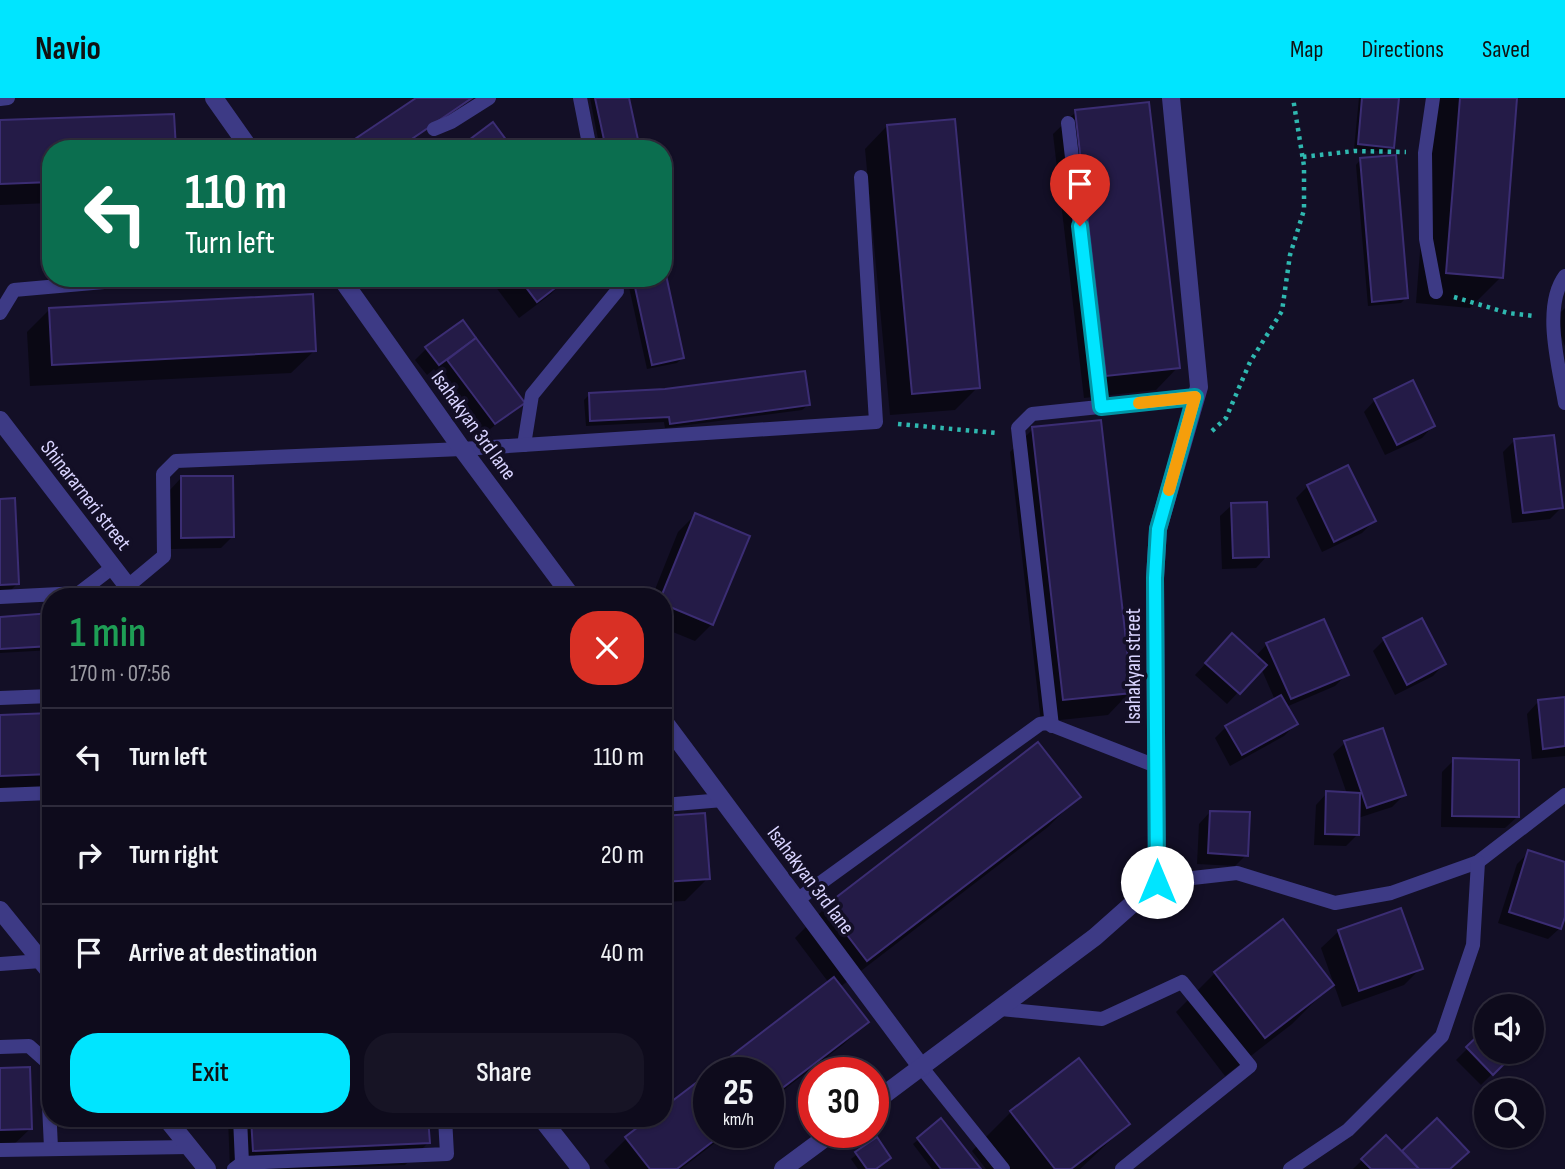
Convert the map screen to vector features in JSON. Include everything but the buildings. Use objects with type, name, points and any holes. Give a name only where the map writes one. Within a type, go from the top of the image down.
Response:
[{"type":"street","points":[[214,98],[244,140]]},
{"type":"street","name":"Isahakyan street","points":[[1157,882],[1155,578],[1158,529],[1199,387],[1171,98]]},
{"type":"street","name":"Isahakyan 3rd lane","points":[[347,287],[462,449],[565,588]]},
{"type":"street","name":"Shinararneri street","points":[[0,420],[130,588]]},
{"type":"street","name":"Isahakyan 3rd lane","points":[[672,732],[922,1068]]},
{"type":"street","points":[[889,1092],[1095,937],[1157,882]]},
{"type":"street","points":[[0,910],[42,962]]},
{"type":"street","points":[[173,1127],[207,1169]]},
{"type":"street","points":[[548,1127],[581,1169]]},
{"type":"street","points":[[783,1169],[811,1148]]},
{"type":"lane","points":[[0,99],[8,98]]},
{"type":"lane","points":[[434,129],[451,122],[489,98]]},
{"type":"lane","points":[[580,98],[588,140]]},
{"type":"lane","points":[[1433,98],[1425,153],[1426,240],[1436,292]]},
{"type":"lane","points":[[1068,123],[1101,407]]},
{"type":"lane","points":[[135,588],[164,556],[163,474],[176,461],[462,449],[876,422],[861,177]]},
{"type":"lane","points":[[1565,276],[1560,283],[1552,317],[1565,403]]},
{"type":"lane","points":[[0,313],[14,290],[48,287]]},
{"type":"lane","points":[[524,445],[532,395],[617,291],[616,287]]},
{"type":"lane","points":[[1052,726],[1018,428],[1032,414],[1195,397]]},
{"type":"lane","points":[[86,588],[113,567]]},
{"type":"lane","points":[[0,597],[42,595]]},
{"type":"lane","points":[[0,698],[42,696]]},
{"type":"lane","points":[[797,900],[1040,724],[1052,726],[1156,766]]},
{"type":"lane","points":[[0,795],[42,793]]},
{"type":"lane","points":[[1157,882],[1237,873],[1335,903],[1391,893],[1478,862],[1565,795]]},
{"type":"lane","points":[[672,804],[723,800]]},
{"type":"lane","points":[[1290,1169],[1348,1130],[1442,1035],[1473,945],[1478,862]]},
{"type":"lane","points":[[0,964],[42,967]]},
{"type":"lane","points":[[1001,1009],[1102,1019],[1182,982],[1250,1066],[1122,1169]]},
{"type":"lane","points":[[0,1047],[29,1046],[42,1058]]},
{"type":"lane","points":[[922,1068],[1003,1169]]},
{"type":"lane","points":[[50,1127],[51,1148]]},
{"type":"lane","points":[[240,1127],[238,1166],[447,1154],[446,1127]]},
{"type":"lane","points":[[0,1150],[189,1147]]},
{"type":"path","points":[[1206,436],[1226,418],[1250,362],[1282,311],[1290,256],[1304,210],[1303,157],[1293,98]]},
{"type":"path","points":[[1303,157],[1354,151],[1396,151]]},
{"type":"path","points":[[1436,292],[1508,313],[1545,317]]},
{"type":"path","points":[[876,422],[1001,434]]},
{"type":"slow traffic","points":[[1139,403],[1195,397],[1169,490]]},
{"type":"route","points":[[1080,226],[1101,407],[1195,397],[1158,529],[1155,578],[1157,882]]}]
